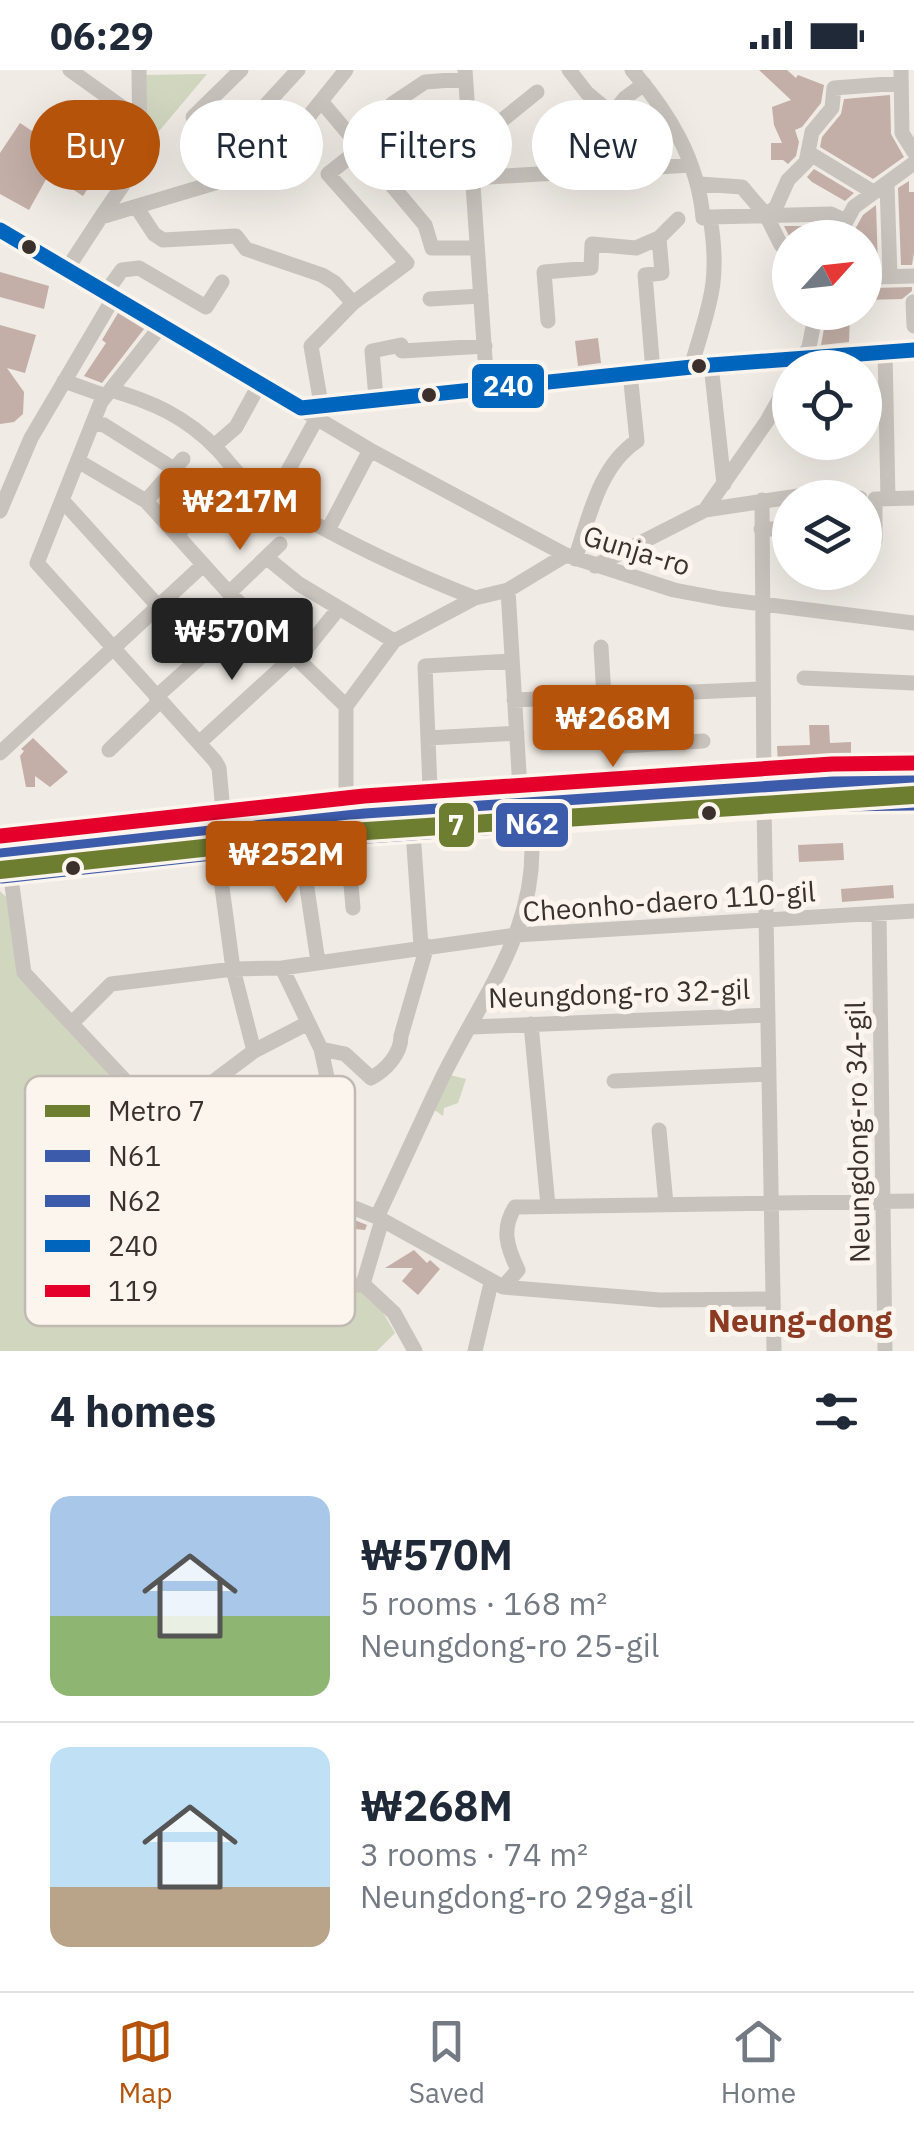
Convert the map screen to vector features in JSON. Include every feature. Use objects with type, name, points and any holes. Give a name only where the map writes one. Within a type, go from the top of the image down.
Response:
[{"type":"main road","points":[[221,841],[300,841],[432,812],[526,814],[764,798],[914,783]]},
{"type":"main road","points":[[764,798],[914,798]]},
{"type":"main road","points":[[5,863],[347,829],[413,832],[526,814]]},
{"type":"street","points":[[70,70],[112,100]]},
{"type":"street","points":[[139,70],[140,100]]},
{"type":"street","points":[[211,100],[241,70]]},
{"type":"street","points":[[270,100],[298,70]]},
{"type":"street","points":[[322,100],[346,70]]},
{"type":"street","points":[[569,70],[594,100]]},
{"type":"street","points":[[398,100],[424,82],[465,74],[467,100]]},
{"type":"street","points":[[622,100],[639,75],[663,106],[700,184],[716,255],[712,302],[690,367]]},
{"type":"street","points":[[766,216],[776,207],[786,183],[799,172],[809,153],[812,132],[832,108],[834,88],[901,76],[902,133],[914,152]]},
{"type":"street","points":[[512,112],[537,92]]},
{"type":"street","points":[[323,101],[343,126]]},
{"type":"street","points":[[809,153],[880,188]]},
{"type":"street","points":[[273,498],[318,412],[311,346],[352,303],[407,263],[328,174],[343,162]]},
{"type":"street","points":[[847,220],[854,207],[914,163]]},
{"type":"street","points":[[673,166],[691,165]]},
{"type":"street","points":[[700,184],[742,187],[772,227]]},
{"type":"street","points":[[880,188],[883,276],[914,276]]},
{"type":"street","points":[[67,270],[119,190]]},
{"type":"street","points":[[100,218],[194,190]]},
{"type":"street","points":[[397,190],[426,224],[432,248],[477,248]]},
{"type":"street","points":[[473,190],[487,387]]},
{"type":"street","points":[[137,208],[154,234],[163,240],[236,236],[246,250],[322,275],[352,303]]},
{"type":"street","points":[[706,217],[831,214],[844,220]]},
{"type":"street","points":[[548,321],[544,272],[591,268],[592,244],[636,248],[659,238],[678,219]]},
{"type":"street","name":"Gunja-ro","points":[[0,230],[259,385],[301,408],[318,412],[370,450],[570,557],[674,590],[762,607],[914,623]]},
{"type":"street","points":[[652,370],[645,275],[662,273],[659,238]]},
{"type":"street","points":[[0,511],[32,438],[122,270],[139,268],[206,307],[222,282]]},
{"type":"street","points":[[430,298],[481,296]]},
{"type":"street","points":[[912,302],[914,326]]},
{"type":"street","points":[[162,326],[108,393],[36,562],[219,768],[221,841],[233,969],[254,1051]]},
{"type":"street","points":[[376,398],[372,351],[402,345],[402,351],[485,346]]},
{"type":"street","points":[[882,352],[914,350]]},
{"type":"street","points":[[874,480],[886,352]]},
{"type":"street","points":[[318,412],[376,398],[652,370],[772,363]]},
{"type":"street","points":[[711,365],[724,484]]},
{"type":"street","points":[[353,908],[347,829],[346,706],[394,641],[475,598],[508,590],[570,557],[604,477],[617,457],[637,442],[630,372]]},
{"type":"street","points":[[64,381],[148,401],[188,422],[250,485],[398,568],[475,598]]},
{"type":"street","points":[[214,446],[236,426],[259,385]]},
{"type":"street","points":[[706,510],[772,414]]},
{"type":"street","points":[[93,423],[104,424],[179,464],[146,501]]},
{"type":"street","points":[[328,530],[370,450]]},
{"type":"street","points":[[78,460],[146,501],[229,593],[346,706]]},
{"type":"street","points":[[882,498],[914,498]]},
{"type":"street","points":[[596,566],[706,510],[772,499]]},
{"type":"street","points":[[62,500],[158,606]]},
{"type":"street","name":"Neungdong-ro 32-gil","points":[[762,500],[774,1351]]},
{"type":"street","points":[[177,535],[198,511],[232,511]]},
{"type":"street","points":[[761,529],[772,529]]},
{"type":"street","points":[[229,593],[280,544]]},
{"type":"street","points":[[267,558],[299,584],[394,641]]},
{"type":"street","points":[[0,753],[204,565]]},
{"type":"street","points":[[363,1284],[379,1218],[443,1076],[516,935],[533,880],[514,700],[508,590]]},
{"type":"street","points":[[200,743],[297,657],[339,608]]},
{"type":"street","points":[[109,750],[250,613]]},
{"type":"street","points":[[601,647],[607,748],[703,741]]},
{"type":"street","points":[[432,812],[425,666],[512,661]]},
{"type":"street","points":[[804,678],[914,683]]},
{"type":"street","points":[[514,700],[762,689]]},
{"type":"street","points":[[428,738],[517,733]]},
{"type":"street","points":[[321,1050],[345,1054],[362,1072],[374,1077],[400,1051],[424,946],[413,832]]},
{"type":"street","points":[[300,841],[318,962]]},
{"type":"street","points":[[5,863],[24,973],[121,1076]]},
{"type":"street","name":"Cheonho-daero 110-gil","points":[[72,1023],[111,984],[233,969],[282,968],[516,935],[914,911]]},
{"type":"street","name":"Neungdong-ro 34-gil","points":[[878,913],[885,1351]]},
{"type":"street","points":[[282,968],[321,1050],[327,1076]]},
{"type":"street","name":"Neungdong-ro 32-gil","points":[[471,1027],[768,1015]]},
{"type":"street","points":[[221,1076],[254,1051],[308,1022]]},
{"type":"street","points":[[531,1024],[548,1206]]},
{"type":"street","points":[[614,1081],[769,1074]]},
{"type":"street","points":[[659,1130],[666,1204]]},
{"type":"street","points":[[475,1351],[497,1285],[518,1270],[508,1248],[506,1220],[515,1206],[914,1201]]},
{"type":"street","points":[[355,1208],[497,1285],[660,1300],[773,1299]]},
{"type":"street","points":[[355,1285],[363,1284]]},
{"type":"street","points":[[363,1284],[394,1313],[415,1351]]},
{"type":"green space","points":[[207,74],[185,100],[180,100],[180,106],[160,130],[160,100],[143,100],[143,75]]},
{"type":"green space","points":[[0,891],[8,899],[18,978],[115,1076],[25,1076],[25,1326],[355,1326],[355,1291],[361,1290],[382,1311],[395,1333],[377,1351],[0,1351]]},
{"type":"green space","points":[[450,1075],[466,1079],[458,1103],[444,1108],[443,1116],[433,1109]]},
{"type":"building","points":[[759,70],[787,70],[796,78],[798,75],[824,85],[821,103],[795,130],[799,142],[796,156],[788,164],[771,160],[771,143],[782,143],[772,107],[791,100]]},
{"type":"building","points":[[890,95],[891,134],[904,157],[873,179],[820,147],[822,137],[841,114],[844,99]]},
{"type":"building","points":[[20,123],[30,130],[30,190],[40,190],[29,210],[0,194],[0,153]]},
{"type":"building","points":[[814,169],[854,193],[845,201],[812,182],[807,177]]},
{"type":"building","points":[[909,181],[909,192],[914,192],[914,252],[912,265],[901,265],[898,188]]},
{"type":"building","points":[[876,205],[876,220],[860,220]]},
{"type":"building","points":[[0,272],[49,286],[44,309],[0,297]]},
{"type":"building","points":[[912,287],[902,299],[882,300],[882,288]]},
{"type":"building","points":[[118,313],[144,329],[102,383],[84,376],[106,343],[102,340]]},
{"type":"building","points":[[0,325],[36,335],[25,373],[7,368],[24,392],[23,414],[14,422],[0,424]]},
{"type":"building","points":[[824,330],[849,330],[849,342],[821,345]]},
{"type":"building","points":[[598,338],[601,363],[578,366],[575,341]]},
{"type":"building","points":[[809,725],[829,725],[830,743],[851,742],[851,761],[778,763],[777,746],[810,745]]},
{"type":"building","points":[[33,738],[68,772],[50,787],[35,776],[35,787],[26,787],[21,749]]},
{"type":"building","points":[[843,843],[844,860],[799,862],[798,845]]},
{"type":"building","points":[[893,885],[894,898],[842,902],[841,889]]},
{"type":"building","points":[[355,1220],[367,1225],[365,1230],[355,1229]]},
{"type":"building","points":[[414,1250],[440,1269],[418,1295],[402,1281],[413,1268],[385,1268]]},
{"type":"metro line","name":"7","points":[[0,870],[351,832],[914,795]]},
{"type":"transit line","name":"240","points":[[0,230],[301,408],[711,365],[914,350]]},
{"type":"transit line","name":"119","points":[[0,836],[364,796],[832,764],[914,763]]},
{"type":"transit line","name":"N61","points":[[0,856],[365,816],[833,784],[914,783]]},
{"type":"transit line","name":"N62","points":[[2,876],[367,836],[834,804],[914,803]]},
{"type":"district","name":"Neung-dong","points":[[800,1320]]}]
